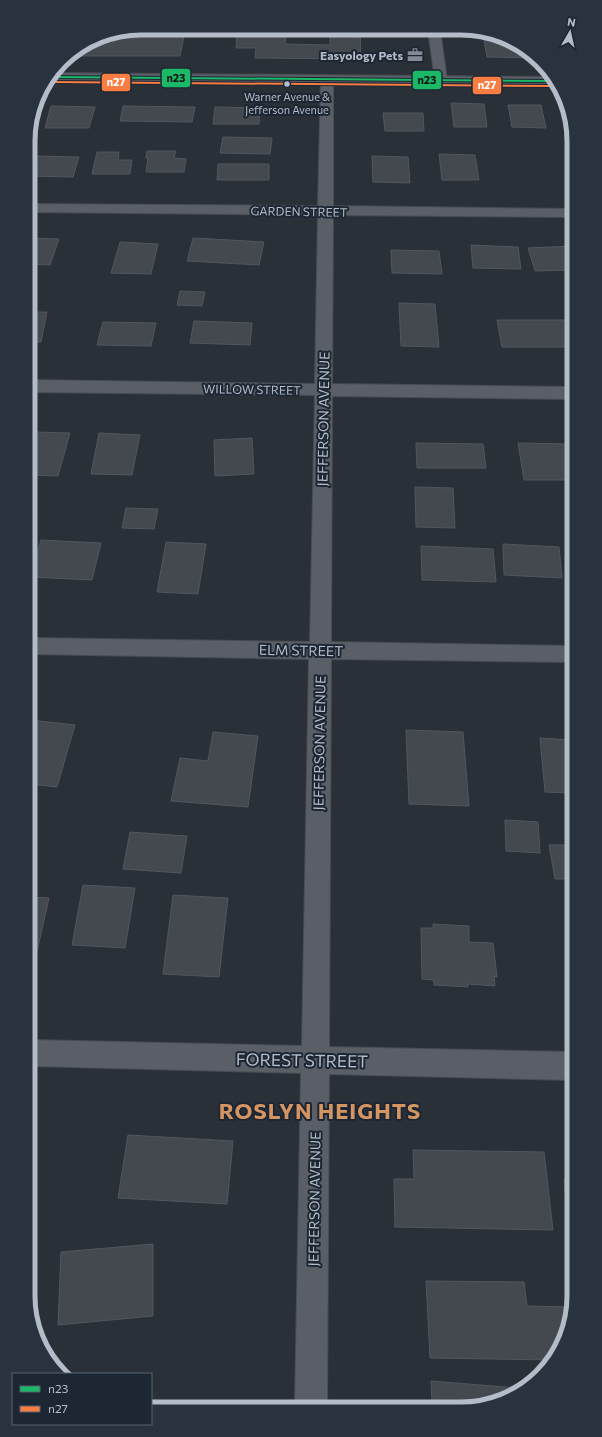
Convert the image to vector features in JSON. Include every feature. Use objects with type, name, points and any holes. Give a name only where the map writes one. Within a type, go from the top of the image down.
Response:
[{"type":"street","points":[[435,35],[441,80]]},
{"type":"street","points":[[57,77],[548,81]]},
{"type":"street","name":"JEFFERSON AVENUE","points":[[312,1402],[327,79]]},
{"type":"street","name":"GARDEN STREET","points":[[35,208],[567,213]]},
{"type":"street","name":"WILLOW STREET","points":[[35,386],[567,393]]},
{"type":"street","name":"ELM STREET","points":[[35,646],[567,654]]},
{"type":"street","name":"FOREST STREET","points":[[35,1053],[567,1066]]},
{"type":"building","points":[[134,35],[184,35],[180,56],[78,56],[94,46],[121,37]]},
{"type":"building","points":[[237,35],[286,35],[285,44],[330,45],[330,35],[360,35],[361,59],[255,58],[256,48],[236,48]]},
{"type":"building","points":[[483,38],[514,49],[526,58],[487,57]]},
{"type":"building","points":[[451,103],[484,104],[487,127],[454,127]]},
{"type":"building","points":[[508,105],[541,105],[546,128],[512,127]]},
{"type":"building","points":[[51,106],[95,107],[89,128],[45,128]]},
{"type":"building","points":[[123,106],[195,107],[192,122],[120,121]]},
{"type":"building","points":[[215,107],[260,108],[259,124],[213,124]]},
{"type":"building","points":[[383,113],[423,113],[424,131],[385,131]]},
{"type":"building","points":[[223,137],[272,138],[270,154],[220,153]]},
{"type":"building","points":[[147,151],[176,151],[174,158],[186,159],[184,172],[146,172],[148,158],[146,158]]},
{"type":"building","points":[[97,152],[119,152],[118,160],[132,160],[130,174],[92,174]]},
{"type":"building","points":[[439,154],[475,155],[479,180],[442,180]]},
{"type":"building","points":[[35,156],[79,157],[73,177],[35,176]]},
{"type":"building","points":[[372,156],[408,157],[410,183],[373,182]]},
{"type":"building","points":[[218,164],[269,164],[269,180],[217,180]]},
{"type":"building","points":[[35,238],[59,239],[50,265],[35,264]]},
{"type":"building","points":[[193,238],[264,242],[259,265],[187,261]]},
{"type":"building","points":[[120,242],[158,244],[151,274],[111,273]]},
{"type":"building","points":[[471,245],[518,247],[521,269],[473,268]]},
{"type":"building","points":[[567,246],[567,270],[535,271],[528,248]]},
{"type":"building","points":[[391,250],[439,251],[442,274],[392,273]]},
{"type":"building","points":[[180,291],[205,292],[202,306],[177,305]]},
{"type":"building","points":[[399,303],[435,304],[439,347],[401,346]]},
{"type":"building","points":[[35,312],[47,312],[41,342],[35,342]]},
{"type":"building","points":[[497,320],[566,320],[567,347],[502,347]]},
{"type":"building","points":[[194,321],[252,323],[250,345],[190,343]]},
{"type":"building","points":[[103,322],[156,323],[151,346],[97,345]]},
{"type":"building","points":[[35,432],[70,433],[58,476],[35,475]]},
{"type":"building","points":[[99,433],[140,435],[132,475],[91,474]]},
{"type":"building","points":[[252,438],[254,474],[215,476],[214,440]]},
{"type":"building","points":[[416,443],[483,444],[486,468],[417,468]]},
{"type":"building","points":[[518,443],[567,444],[567,480],[524,480]]},
{"type":"building","points":[[415,487],[453,488],[455,528],[416,527]]},
{"type":"building","points":[[126,508],[158,509],[154,529],[122,528]]},
{"type":"building","points":[[41,540],[101,543],[92,580],[35,577],[35,560]]},
{"type":"building","points":[[166,542],[206,544],[198,594],[157,592]]},
{"type":"building","points":[[503,544],[559,547],[562,578],[504,575]]},
{"type":"building","points":[[421,546],[493,549],[496,582],[422,580]]},
{"type":"building","points":[[35,721],[75,725],[57,787],[35,785]]},
{"type":"building","points":[[406,730],[463,732],[469,806],[409,804]]},
{"type":"building","points":[[213,732],[258,736],[248,807],[171,801],[180,758],[208,761]]},
{"type":"building","points":[[540,738],[567,740],[567,793],[545,792]]},
{"type":"building","points":[[505,820],[538,822],[540,853],[506,851]]},
{"type":"building","points":[[130,832],[187,836],[181,873],[123,869]]},
{"type":"building","points":[[549,845],[567,845],[567,879],[555,879]]},
{"type":"building","points":[[83,885],[135,888],[125,948],[72,945]]},
{"type":"building","points":[[173,895],[228,898],[219,977],[163,974]]},
{"type":"building","points":[[35,897],[49,898],[36,956]]},
{"type":"building","points":[[433,924],[469,926],[469,942],[493,943],[497,977],[494,976],[495,986],[468,984],[468,987],[434,985],[434,980],[422,979],[421,928],[433,928]]},
{"type":"building","points":[[128,1135],[233,1141],[227,1204],[118,1198]]},
{"type":"building","points":[[413,1150],[544,1152],[553,1230],[395,1227],[394,1179],[414,1179]]},
{"type":"building","points":[[564,1179],[567,1179],[567,1216]]},
{"type":"building","points":[[153,1244],[153,1316],[58,1325],[61,1252]]},
{"type":"building","points":[[426,1281],[524,1282],[527,1306],[566,1307],[559,1336],[553,1349],[545,1360],[430,1358]]},
{"type":"building","points":[[431,1381],[514,1388],[501,1394],[474,1401],[432,1402]]},
{"type":"building","points":[[152,1400],[158,1400],[158,1402],[152,1402]]},
{"type":"transit line","name":"n23","points":[[57,77],[548,81]]},
{"type":"transit line","name":"n27","points":[[53,82],[552,86]]},
{"type":"place","name":"Easyology Pets","points":[[415,55]]},
{"type":"place","name":"Warner Avenue & Jefferson Avenue","points":[[287,84]]},
{"type":"district","name":"ROSLYN HEIGHTS","points":[[320,1110]]}]
